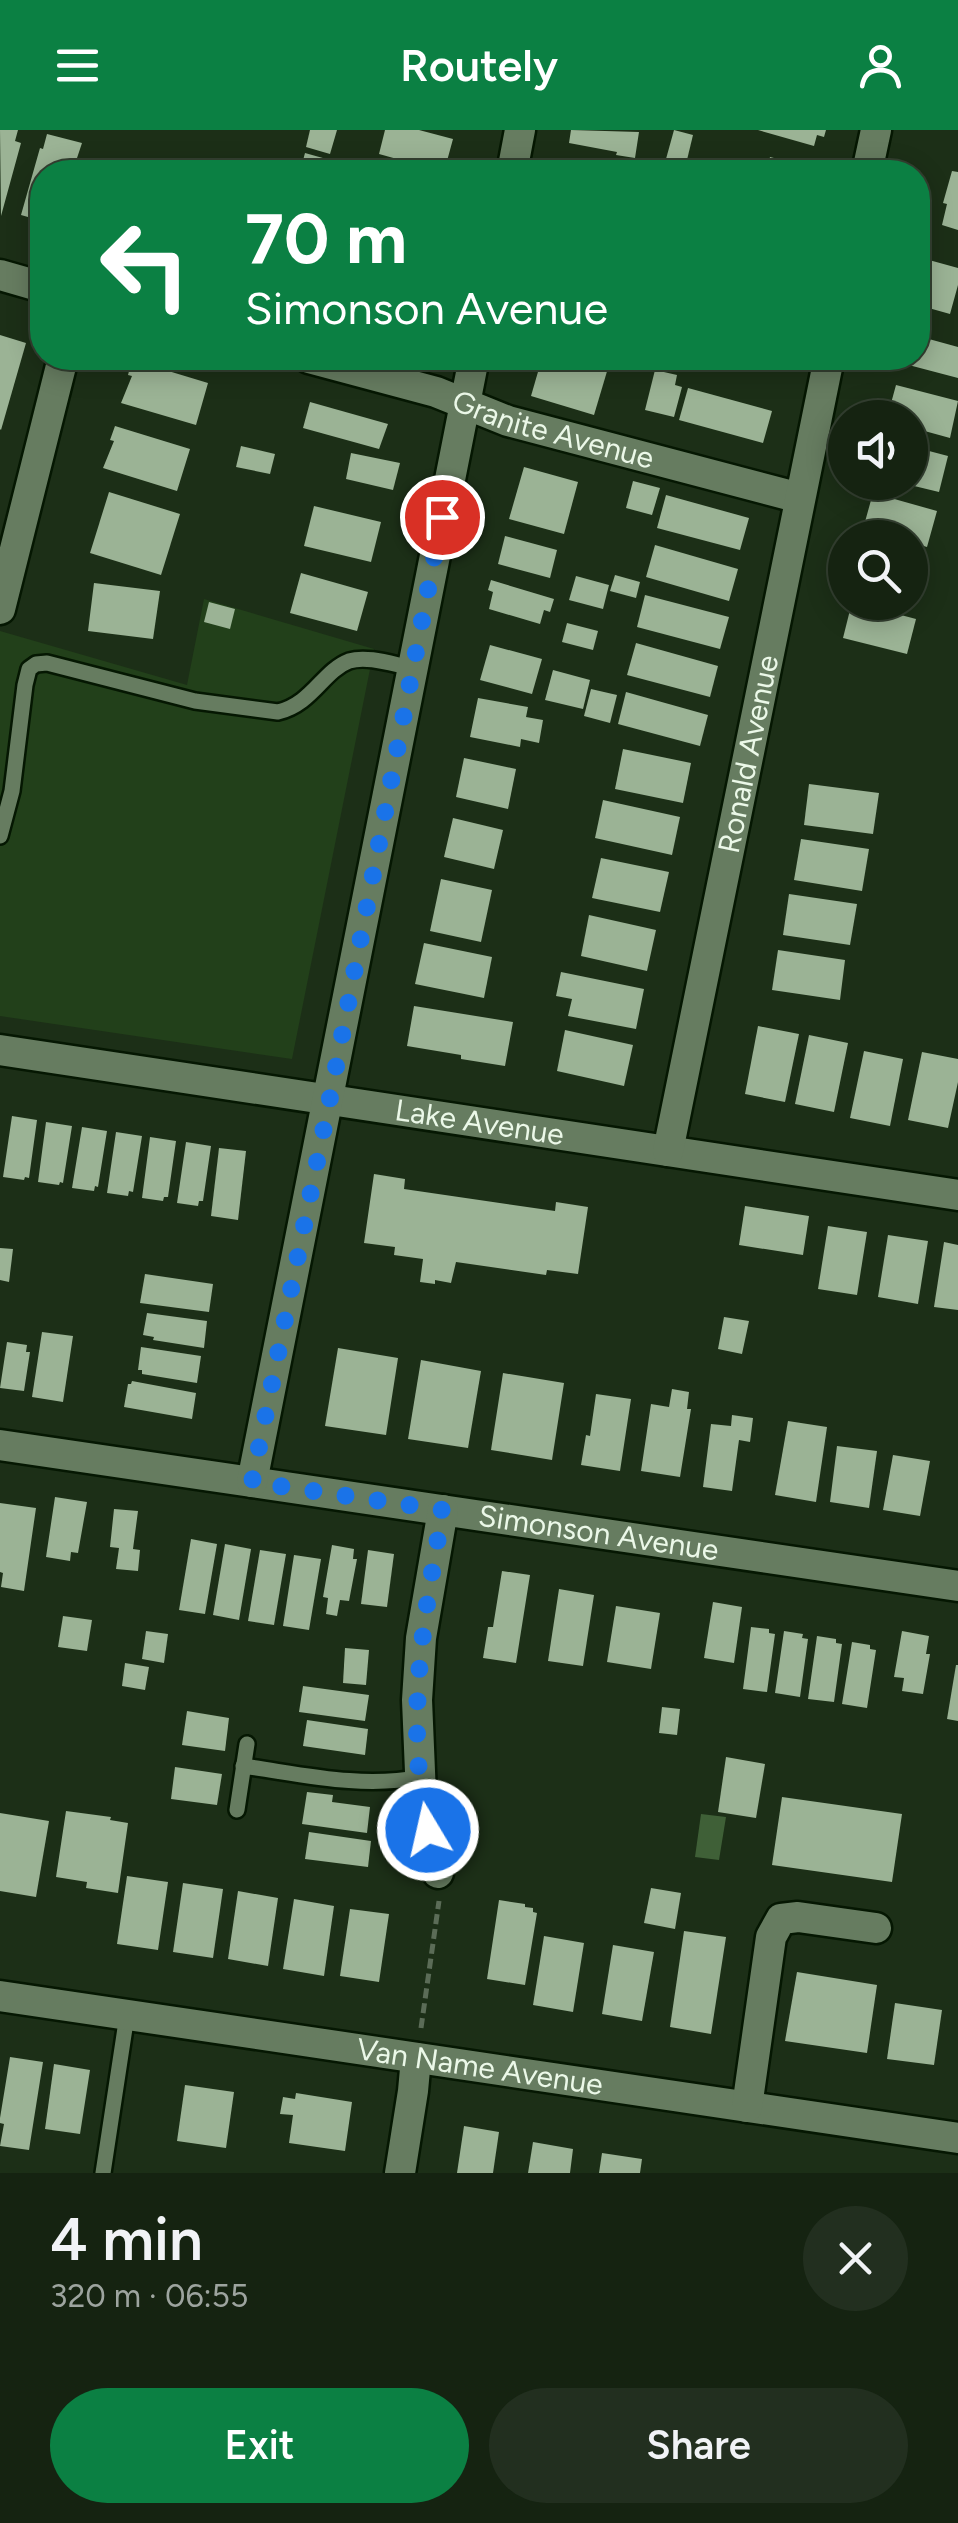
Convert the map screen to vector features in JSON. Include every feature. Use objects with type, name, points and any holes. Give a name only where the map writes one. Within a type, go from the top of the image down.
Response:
[{"type":"street","points":[[514,160],[520,130]]},
{"type":"street","points":[[870,160],[876,130]]},
{"type":"street","points":[[0,275],[30,284]]},
{"type":"street","points":[[0,609],[6,561],[60,370]]},
{"type":"street","name":"Granite Avenue","points":[[354,370],[426,389],[508,421],[800,498]]},
{"type":"street","points":[[252,1482],[471,370]]},
{"type":"street","name":"Ronald Avenue","points":[[668,1151],[827,370]]},
{"type":"street","name":"Lake Avenue","points":[[0,1050],[958,1194]]},
{"type":"street","name":"Simonson Avenue","points":[[0,1445],[958,1586]]},
{"type":"street","points":[[438,1873],[420,1794],[417,1700],[421,1638],[443,1510]]},
{"type":"street","points":[[747,2106],[775,1926],[781,1919],[798,1917],[876,1928]]},
{"type":"street","name":"Van Name Avenue","points":[[0,1996],[418,2049],[958,2138]]},
{"type":"street","points":[[400,2173],[418,2049]]},
{"type":"lane","points":[[0,836],[12,791],[25,685],[29,668],[36,664],[66,667],[195,701],[278,712],[302,702],[350,661],[413,668]]},
{"type":"lane","points":[[237,1810],[247,1744]]},
{"type":"lane","points":[[244,1766],[358,1782],[393,1783],[420,1777]]},
{"type":"lane","points":[[103,2173],[127,2015]]},
{"type":"path","points":[[418,2049],[440,1889],[438,1873]]},
{"type":"shaded area","points":[[204,599],[374,649],[292,1059],[0,1016],[0,631],[187,685]]},
{"type":"shaded area","points":[[701,1814],[726,1817],[719,1860],[695,1857]]},
{"type":"building","points":[[0,130],[18,130],[15,141],[21,143],[1,216]]},
{"type":"building","points":[[310,130],[337,130],[330,154],[306,147]]},
{"type":"building","points":[[385,130],[419,130],[453,139],[447,160],[401,160],[379,154]]},
{"type":"building","points":[[571,130],[639,132],[635,158],[569,143]]},
{"type":"building","points":[[674,130],[693,135],[687,160],[666,159]]},
{"type":"building","points":[[758,130],[826,130],[824,137],[817,135],[814,146]]},
{"type":"building","points":[[47,134],[82,143],[80,160],[37,160],[40,148],[43,149]]},
{"type":"building","points":[[305,153],[330,160],[303,160]]},
{"type":"building","points":[[952,171],[958,172],[958,230],[942,225],[947,204],[943,203]]},
{"type":"building","points":[[30,183],[30,218],[21,215]]},
{"type":"building","points":[[930,260],[958,268],[950,314],[930,308]]},
{"type":"building","points":[[0,335],[26,343],[1,430],[0,429]]},
{"type":"building","points":[[930,339],[958,347],[958,378],[928,370]]},
{"type":"building","points":[[129,370],[165,370],[208,383],[196,425],[121,403],[132,376],[128,375]]},
{"type":"building","points":[[539,370],[607,370],[594,415],[531,396]]},
{"type":"building","points":[[655,370],[677,375],[675,385],[682,387],[674,417],[645,410]]},
{"type":"building","points":[[896,385],[958,401],[950,438],[928,432],[928,400],[892,400]]},
{"type":"building","points":[[688,388],[772,411],[763,443],[679,420]]},
{"type":"building","points":[[310,402],[388,424],[379,449],[303,428]]},
{"type":"building","points":[[115,426],[190,449],[177,491],[103,468],[114,441],[110,440]]},
{"type":"building","points":[[241,446],[275,454],[270,474],[236,467]]},
{"type":"building","points":[[928,451],[948,456],[939,492],[928,489]]},
{"type":"building","points":[[351,453],[400,463],[393,490],[346,479]]},
{"type":"building","points":[[524,467],[578,482],[564,534],[509,519]]},
{"type":"building","points":[[633,481],[660,488],[652,515],[626,508]]},
{"type":"building","points":[[109,492],[180,514],[161,575],[90,553]]},
{"type":"building","points":[[666,495],[749,518],[740,550],[657,528]]},
{"type":"building","points":[[871,500],[898,500],[937,511],[928,543],[928,520],[866,520]]},
{"type":"building","points":[[314,506],[381,522],[371,562],[304,546]]},
{"type":"building","points":[[505,536],[557,550],[550,578],[498,564]]},
{"type":"building","points":[[655,545],[738,569],[729,601],[646,577]]},
{"type":"building","points":[[301,573],[368,592],[357,631],[290,613]]},
{"type":"building","points":[[615,575],[640,582],[636,598],[610,591]]},
{"type":"building","points":[[576,576],[609,585],[603,609],[569,600]]},
{"type":"building","points":[[491,580],[554,599],[550,612],[544,610],[540,624],[489,609]]},
{"type":"building","points":[[94,583],[160,591],[153,639],[88,631]]},
{"type":"building","points":[[645,595],[729,617],[720,649],[637,627]]},
{"type":"building","points":[[209,602],[235,609],[230,629],[204,622]]},
{"type":"building","points":[[848,620],[916,620],[907,654],[843,638]]},
{"type":"building","points":[[567,623],[598,631],[593,650],[562,642]]},
{"type":"building","points":[[636,643],[718,666],[710,697],[627,675]]},
{"type":"building","points":[[490,645],[542,659],[532,694],[480,680]]},
{"type":"building","points":[[553,670],[590,680],[583,709],[545,700]]},
{"type":"building","points":[[591,689],[617,695],[610,723],[584,716]]},
{"type":"building","points":[[626,692],[708,715],[700,746],[618,724]]},
{"type":"building","points":[[478,698],[528,707],[526,717],[543,720],[539,743],[521,739],[520,747],[470,737]]},
{"type":"building","points":[[623,749],[691,763],[683,803],[615,789]]},
{"type":"building","points":[[464,758],[516,769],[508,809],[456,797]]},
{"type":"building","points":[[809,784],[879,793],[873,834],[804,825]]},
{"type":"building","points":[[603,800],[680,817],[672,855],[595,838]]},
{"type":"building","points":[[453,818],[503,830],[494,869],[444,857]]},
{"type":"building","points":[[801,839],[869,849],[862,891],[794,880]]},
{"type":"building","points":[[601,858],[669,872],[660,912],[592,898]]},
{"type":"building","points":[[441,879],[492,890],[481,942],[430,931]]},
{"type":"building","points":[[789,894],[857,904],[850,945],[783,935]]},
{"type":"building","points":[[589,915],[656,930],[647,971],[581,956]]},
{"type":"building","points":[[424,943],[492,957],[484,998],[415,984]]},
{"type":"building","points":[[778,950],[845,960],[840,1000],[772,990]]},
{"type":"building","points":[[561,972],[644,989],[636,1029],[568,1016],[572,999],[556,996]]},
{"type":"building","points":[[414,1006],[513,1022],[505,1066],[407,1046]]},
{"type":"building","points":[[758,1026],[799,1034],[785,1102],[745,1094]]},
{"type":"building","points":[[565,1030],[633,1045],[624,1086],[557,1071]]},
{"type":"building","points":[[809,1035],[848,1043],[834,1112],[795,1104]]},
{"type":"building","points":[[864,1051],[903,1059],[890,1126],[850,1118]]},
{"type":"building","points":[[922,1052],[958,1059],[958,1082],[948,1128],[908,1120]]},
{"type":"building","points":[[12,1116],[37,1120],[29,1178],[24,1180],[3,1177]]},
{"type":"building","points":[[46,1122],[72,1126],[63,1183],[59,1185],[38,1182]]},
{"type":"building","points":[[82,1127],[107,1131],[98,1187],[94,1191],[72,1188]]},
{"type":"building","points":[[116,1132],[142,1136],[133,1192],[129,1191],[128,1196],[107,1193]]},
{"type":"building","points":[[150,1137],[176,1141],[168,1197],[163,1201],[142,1198]]},
{"type":"building","points":[[186,1142],[211,1146],[203,1201],[198,1206],[177,1203]]},
{"type":"building","points":[[219,1148],[246,1151],[238,1220],[211,1216]]},
{"type":"building","points":[[374,1174],[405,1179],[404,1189],[555,1211],[556,1202],[588,1207],[578,1274],[547,1270],[546,1275],[456,1262],[451,1283],[420,1282],[423,1259],[394,1255],[395,1247],[364,1243]]},
{"type":"building","points":[[745,1206],[809,1216],[803,1255],[739,1245]]},
{"type":"building","points":[[828,1226],[867,1232],[857,1295],[818,1289]]},
{"type":"building","points":[[888,1235],[928,1241],[918,1304],[878,1297]]},
{"type":"building","points":[[944,1242],[958,1245],[958,1310],[934,1307]]},
{"type":"building","points":[[0,1248],[13,1249],[9,1282],[0,1280]]},
{"type":"building","points":[[145,1274],[213,1284],[209,1312],[140,1303]]},
{"type":"building","points":[[147,1313],[207,1321],[204,1348],[143,1335]]},
{"type":"building","points":[[724,1317],[749,1321],[742,1354],[718,1349]]},
{"type":"building","points":[[42,1332],[73,1336],[63,1402],[32,1397]]},
{"type":"building","points":[[7,1342],[27,1345],[26,1352],[30,1352],[24,1391],[0,1388]]},
{"type":"building","points":[[141,1347],[201,1356],[197,1383],[142,1374],[138,1370]]},
{"type":"building","points":[[338,1348],[398,1358],[386,1435],[325,1426]]},
{"type":"building","points":[[421,1360],[481,1371],[468,1448],[408,1439]]},
{"type":"building","points":[[503,1373],[564,1383],[552,1460],[491,1450]]},
{"type":"building","points":[[132,1381],[196,1393],[192,1419],[124,1407]]},
{"type":"building","points":[[672,1389],[689,1392],[687,1409],[691,1409],[680,1477],[641,1471],[651,1404],[669,1407]]},
{"type":"building","points":[[596,1394],[631,1399],[620,1471],[581,1465]]},
{"type":"building","points":[[732,1415],[753,1418],[750,1442],[739,1440],[732,1491],[703,1487],[711,1424],[731,1426]]},
{"type":"building","points":[[788,1421],[827,1427],[816,1502],[775,1495]]},
{"type":"building","points":[[837,1446],[877,1451],[869,1508],[830,1502]]},
{"type":"building","points":[[893,1455],[930,1461],[920,1516],[883,1510]]},
{"type":"building","points":[[55,1497],[87,1502],[78,1553],[71,1552],[70,1561],[46,1557]]},
{"type":"building","points":[[0,1503],[36,1508],[24,1591],[1,1587]]},
{"type":"building","points":[[114,1509],[138,1511],[133,1549],[140,1550],[138,1571],[116,1569],[119,1548],[110,1547]]},
{"type":"building","points":[[191,1539],[217,1544],[205,1614],[179,1610]]},
{"type":"building","points":[[225,1544],[251,1549],[239,1620],[213,1615]]},
{"type":"building","points":[[332,1545],[354,1549],[353,1559],[357,1559],[349,1601],[340,1600],[337,1616],[326,1614],[328,1598],[323,1597]]},
{"type":"building","points":[[260,1550],[286,1554],[274,1625],[248,1621]]},
{"type":"building","points":[[368,1550],[394,1554],[387,1607],[361,1604]]},
{"type":"building","points":[[294,1555],[321,1559],[309,1630],[283,1626]]},
{"type":"building","points":[[502,1571],[530,1575],[516,1663],[483,1658],[488,1627],[493,1627]]},
{"type":"building","points":[[559,1589],[594,1595],[583,1666],[548,1661]]},
{"type":"building","points":[[713,1602],[742,1607],[734,1663],[704,1658]]},
{"type":"building","points":[[616,1606],[660,1613],[651,1669],[607,1662]]},
{"type":"building","points":[[63,1616],[92,1620],[87,1651],[58,1647]]},
{"type":"building","points":[[751,1627],[769,1629],[769,1633],[775,1634],[767,1692],[743,1689]]},
{"type":"building","points":[[146,1631],[168,1634],[164,1663],[142,1659]]},
{"type":"building","points":[[784,1631],[803,1634],[802,1638],[808,1639],[800,1697],[775,1693]]},
{"type":"building","points":[[902,1631],[929,1636],[923,1694],[902,1691],[904,1678],[894,1677]]},
{"type":"building","points":[[817,1636],[842,1644],[834,1702],[808,1699]]},
{"type":"building","points":[[852,1642],[876,1650],[867,1708],[842,1704]]},
{"type":"building","points":[[345,1648],[369,1650],[366,1685],[343,1683]]},
{"type":"building","points":[[125,1663],[149,1667],[145,1690],[122,1686]]},
{"type":"building","points":[[958,1665],[958,1721],[947,1719]]},
{"type":"building","points":[[303,1686],[369,1695],[365,1721],[299,1712]]},
{"type":"building","points":[[662,1707],[680,1709],[677,1735],[659,1733]]},
{"type":"building","points":[[187,1711],[229,1718],[225,1751],[182,1745]]},
{"type":"building","points":[[307,1720],[368,1729],[365,1755],[303,1746]]},
{"type":"building","points":[[726,1757],[765,1764],[756,1818],[718,1812]]},
{"type":"building","points":[[175,1767],[222,1774],[217,1805],[171,1799]]},
{"type":"building","points":[[307,1792],[333,1795],[332,1802],[370,1807],[367,1833],[302,1824]]},
{"type":"building","points":[[782,1797],[902,1814],[892,1882],[772,1865]]},
{"type":"building","points":[[66,1811],[128,1823],[118,1893],[86,1888],[87,1882],[56,1877]]},
{"type":"building","points":[[0,1813],[49,1821],[36,1897],[0,1891]]},
{"type":"building","points":[[309,1832],[371,1841],[368,1867],[305,1859]]},
{"type":"building","points":[[127,1876],[168,1882],[158,1950],[117,1944]]},
{"type":"building","points":[[183,1883],[223,1889],[213,1958],[173,1952]]},
{"type":"building","points":[[651,1888],[681,1893],[675,1929],[644,1923]]},
{"type":"building","points":[[238,1891],[278,1898],[268,1966],[228,1959]]},
{"type":"building","points":[[294,1899],[334,1906],[324,1976],[283,1969]]},
{"type":"building","points":[[499,1900],[525,1904],[537,1913],[525,1985],[487,1979]]},
{"type":"building","points":[[350,1909],[389,1914],[379,1982],[340,1976]]},
{"type":"building","points":[[684,1931],[726,1937],[711,2034],[670,2027]]},
{"type":"building","points":[[544,1936],[584,1943],[573,2012],[533,2005]]},
{"type":"building","points":[[613,1945],[654,1952],[642,2021],[602,2014]]},
{"type":"building","points":[[797,1972],[877,1985],[867,2053],[785,2041]]},
{"type":"building","points":[[895,2003],[942,2010],[934,2065],[887,2059]]},
{"type":"building","points":[[10,2057],[43,2062],[29,2150],[0,2146],[4,2124],[0,2118]]},
{"type":"building","points":[[54,2064],[90,2070],[80,2134],[45,2129]]},
{"type":"building","points":[[185,2085],[234,2092],[226,2148],[177,2141]]},
{"type":"building","points":[[296,2093],[352,2102],[345,2151],[289,2143],[293,2115],[280,2114],[283,2097],[295,2099]]},
{"type":"building","points":[[464,2126],[499,2132],[493,2173],[457,2173]]},
{"type":"building","points":[[533,2142],[573,2149],[570,2173],[528,2173]]},
{"type":"building","points":[[602,2153],[642,2159],[640,2173],[599,2173]]},
{"type":"route","points":[[428,1830],[420,1794],[417,1700],[421,1638],[443,1510],[252,1482],[442,517]]}]
